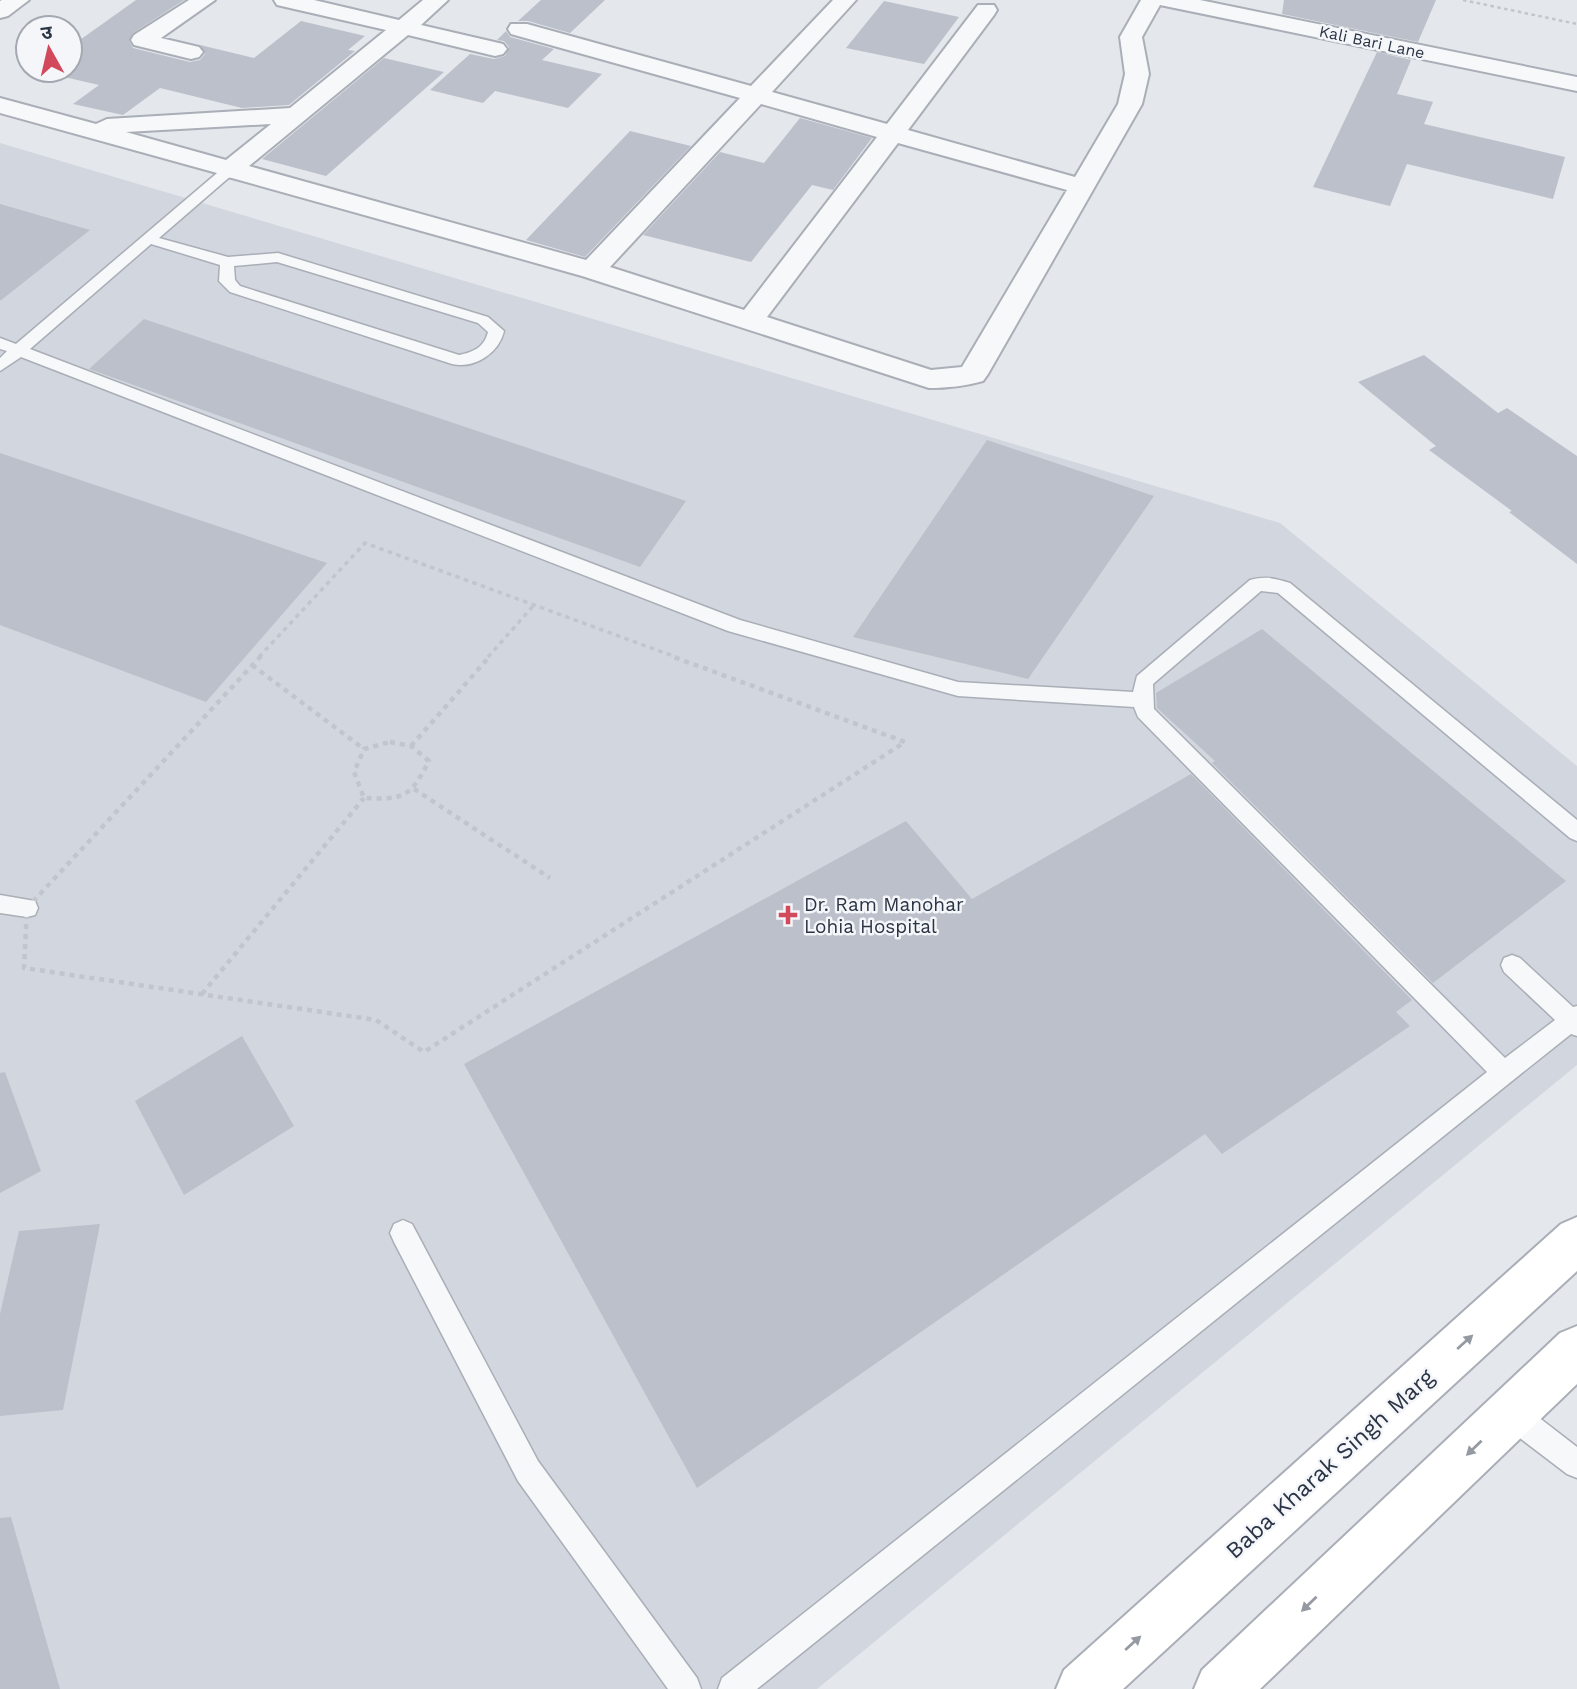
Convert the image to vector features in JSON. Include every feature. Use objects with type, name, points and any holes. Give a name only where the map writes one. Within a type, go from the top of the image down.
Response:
[{"type":"main road","name":"Baba Kharak Singh Marg","points":[[1083,1689],[1577,1240]]},
{"type":"main road","points":[[1221,1689],[1577,1350]]},
{"type":"street","points":[[0,11],[18,0]]},
{"type":"street","points":[[191,52],[142,40],[205,0]]},
{"type":"street","points":[[285,0],[495,49]]},
{"type":"street","points":[[228,171],[437,0]]},
{"type":"street","points":[[592,270],[845,0]]},
{"type":"street","points":[[0,105],[228,171],[592,270],[929,379],[952,379],[972,374],[1130,104],[1137,74],[1131,37],[1152,0]]},
{"type":"street","name":"Kali Bari Lane","points":[[1167,0],[1577,84]]},
{"type":"street","points":[[750,321],[986,10]]},
{"type":"street","points":[[519,29],[1083,187]]},
{"type":"street","points":[[77,127],[296,115]]},
{"type":"lane","points":[[0,366],[228,171]]},
{"type":"lane","points":[[148,239],[227,262],[278,257],[483,320],[496,331],[494,343],[481,356],[458,360],[235,289],[227,281],[227,262]]},
{"type":"lane","points":[[0,343],[735,626],[958,689],[1142,700]]},
{"type":"lane","points":[[1504,1073],[1145,712],[1142,700],[1144,681],[1256,585],[1269,583],[1284,588],[1577,832]]},
{"type":"lane","points":[[0,904],[27,908]]},
{"type":"lane","points":[[733,1689],[1504,1073],[1575,1021],[1512,965]]},
{"type":"lane","points":[[403,1233],[528,1471],[686,1689]]},
{"type":"lane","points":[[1510,1413],[1577,1464]]},
{"type":"path","points":[[1463,0],[1577,24]]},
{"type":"path","points":[[365,543],[905,742],[424,1052],[376,1020],[24,968],[27,908],[252,665],[365,543]]},
{"type":"path","points":[[411,746],[534,605]]},
{"type":"path","points":[[252,665],[364,749]]},
{"type":"path","points":[[364,749],[390,742],[411,746],[429,761],[414,789],[390,799],[364,798]]},
{"type":"path","points":[[364,749],[354,772],[364,798]]},
{"type":"path","points":[[414,789],[550,878]]},
{"type":"path","points":[[202,994],[364,798]]},
{"type":"shaded area","name":"Dr. Ram Manohar Lohia Hospital","points":[[0,143],[1280,523],[1577,766],[1577,1065],[817,1689],[0,1689]]},
{"type":"building","points":[[136,0],[184,0],[133,33],[129,41],[133,48],[190,62],[200,60],[205,54],[200,45],[254,58],[301,21],[365,36],[348,50],[355,51],[289,105],[242,108],[160,88],[123,115],[73,104],[99,85],[84,82],[84,37]]},
{"type":"building","points":[[541,0],[605,0],[570,33],[528,21],[518,21]]},
{"type":"building","points":[[1284,0],[1436,0],[1418,42],[1282,14]]},
{"type":"building","points":[[884,1],[959,17],[924,64],[846,48]]},
{"type":"building","points":[[506,31],[510,37],[554,49],[542,60],[602,74],[568,108],[495,91],[483,103],[430,90],[470,54],[494,59],[505,56],[509,47],[504,41],[497,40]]},
{"type":"building","points":[[1377,52],[1411,60],[1397,94],[1433,102],[1424,124],[1565,157],[1553,199],[1407,164],[1390,206],[1313,187]]},
{"type":"building","points":[[384,58],[444,72],[326,176],[262,159]]},
{"type":"building","points":[[800,118],[872,138],[833,190],[812,185],[751,262],[643,235],[720,152],[764,163]]},
{"type":"building","points":[[630,131],[691,146],[585,257],[526,240]]},
{"type":"building","points":[[0,204],[90,230],[0,301]]},
{"type":"building","points":[[144,319],[686,501],[640,567],[89,369]]},
{"type":"building","points":[[1424,355],[1498,413],[1507,408],[1577,456],[1577,564],[1509,512],[1512,511],[1429,450],[1436,446],[1358,382]]},
{"type":"building","points":[[987,440],[1154,496],[1028,679],[853,637]]},
{"type":"building","points":[[0,453],[327,563],[206,702],[0,625]]},
{"type":"building","points":[[1262,629],[1566,881],[1433,983],[1212,763],[1215,761],[1157,708],[1156,693]]},
{"type":"building","points":[[1191,774],[1412,1000],[1396,1012],[1410,1026],[1222,1154],[1205,1134],[697,1488],[464,1064],[906,821],[972,899]]},
{"type":"building","points":[[242,1036],[294,1126],[184,1195],[135,1101]]},
{"type":"building","points":[[5,1072],[41,1171],[0,1193],[0,1073]]},
{"type":"building","points":[[100,1224],[63,1410],[0,1416],[0,1314],[19,1231]]},
{"type":"building","points":[[11,1517],[60,1689],[0,1689],[0,1518]]},
{"type":"place","name":"Dr. Ram Manohar Lohia Hospital","points":[[788,915]]}]
